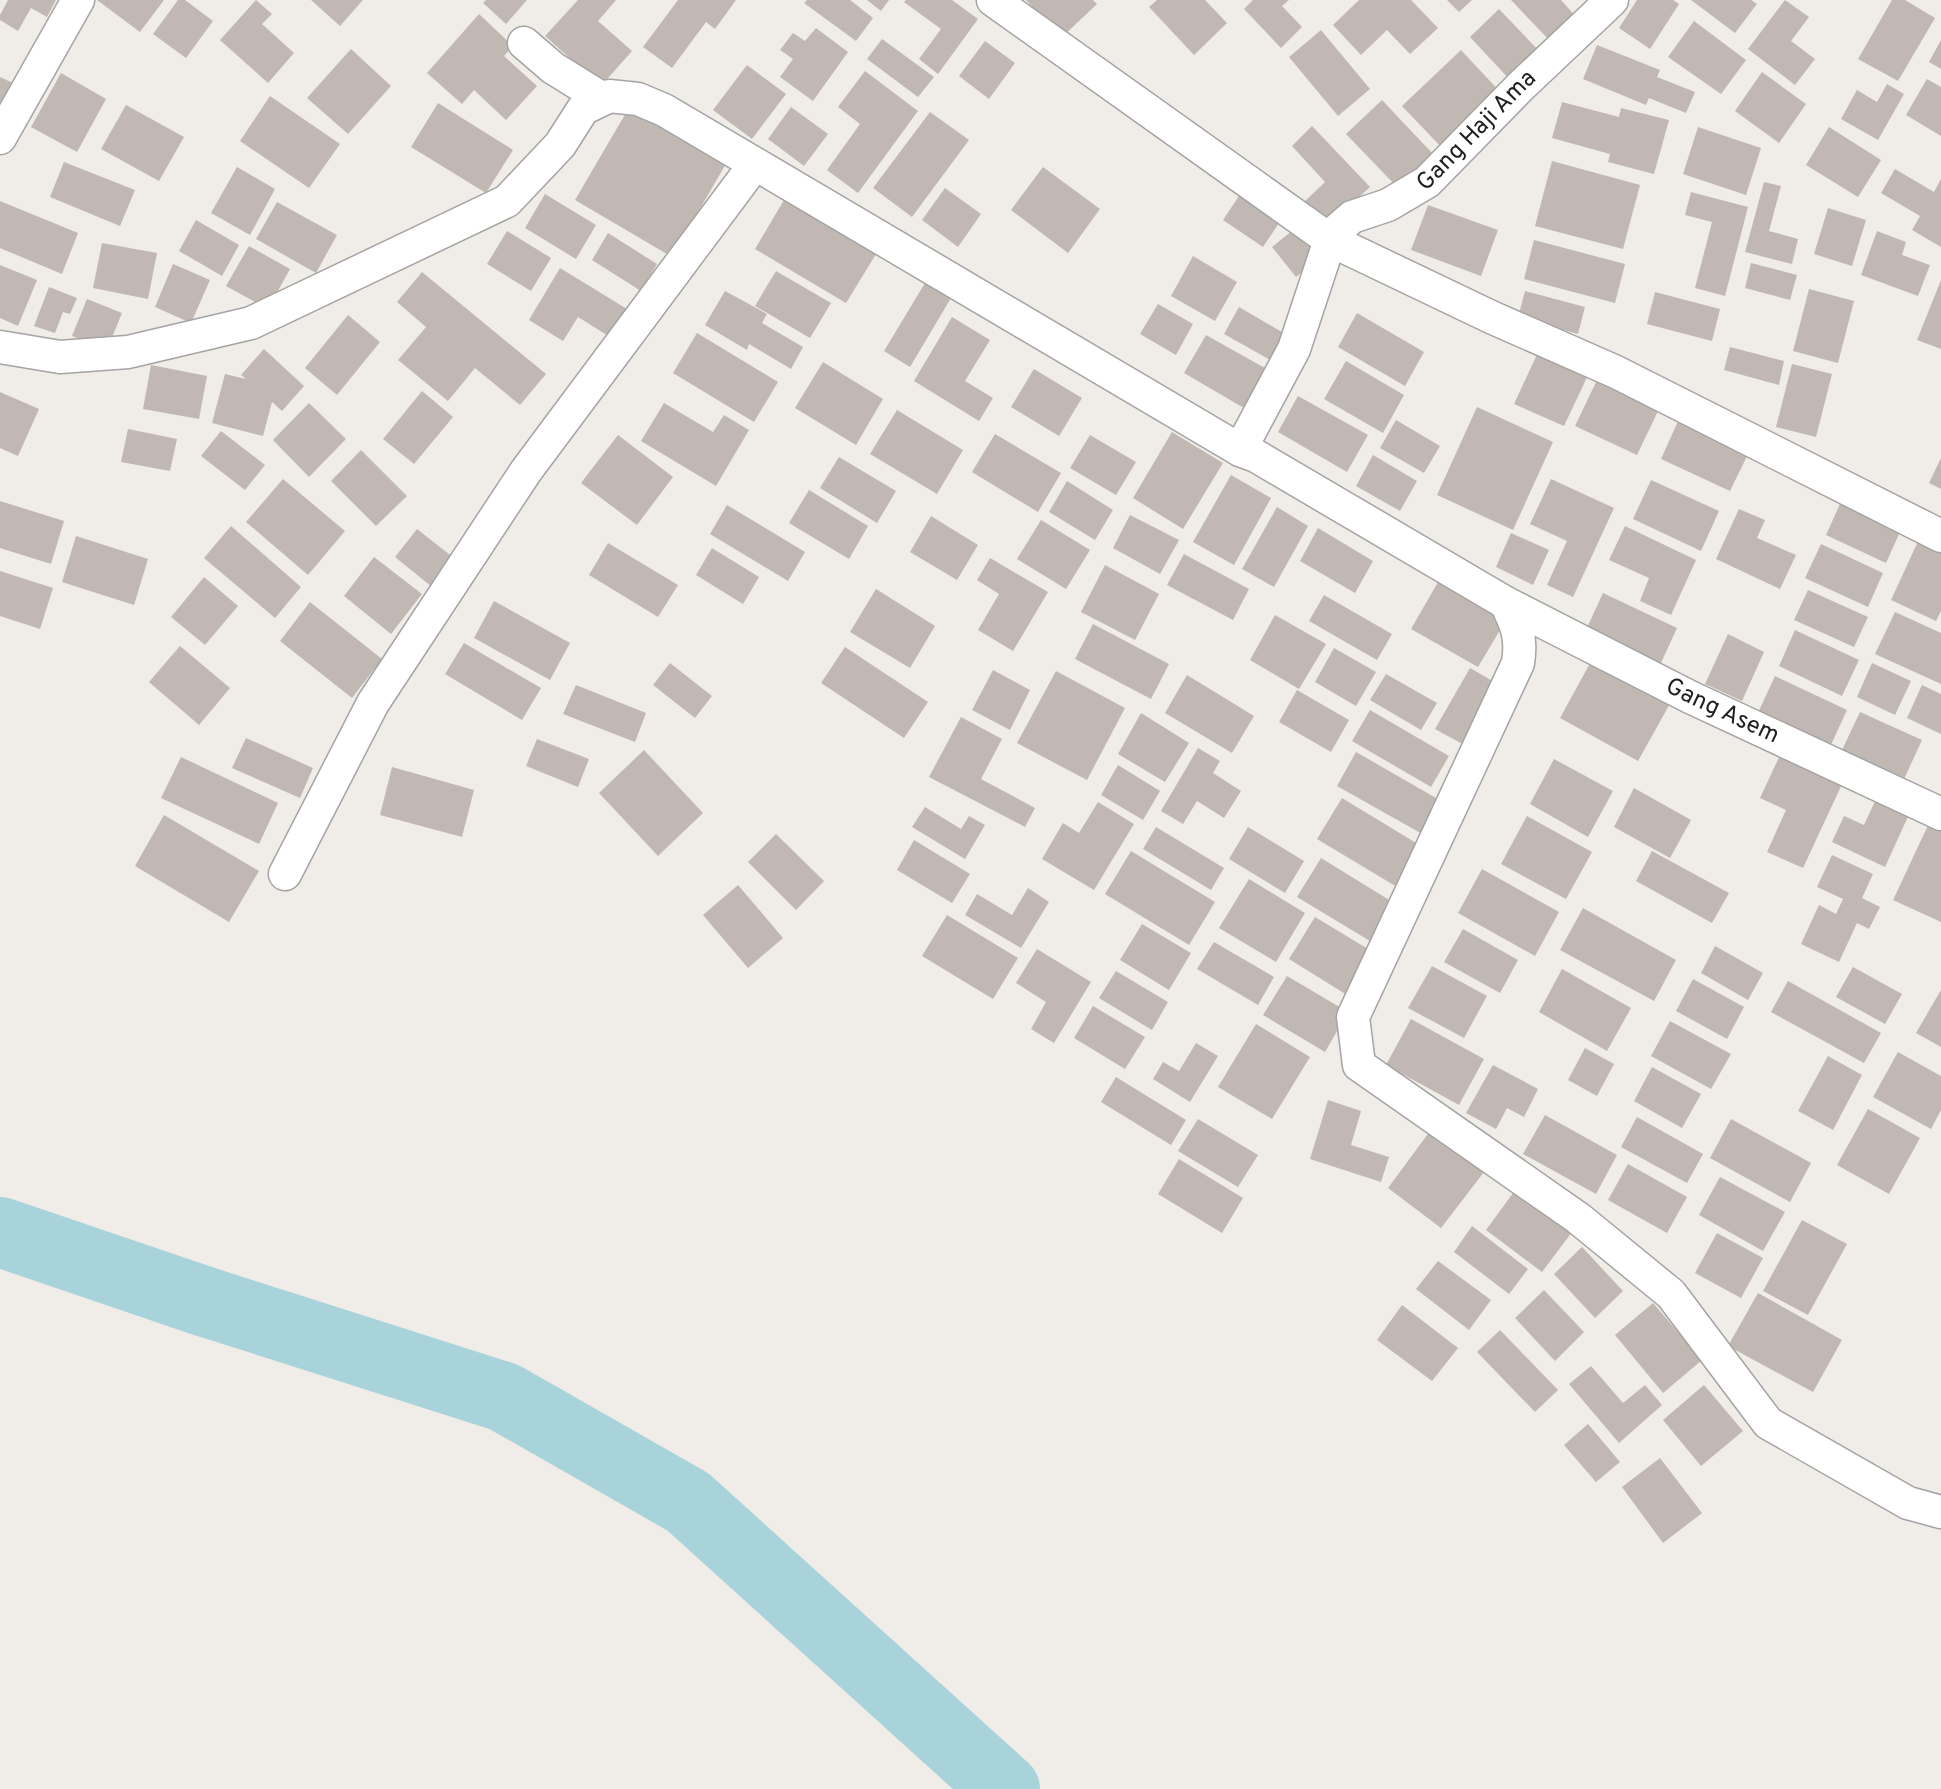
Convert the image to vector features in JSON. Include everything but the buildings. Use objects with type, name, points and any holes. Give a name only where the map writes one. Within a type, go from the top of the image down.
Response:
[{"type":"street","points":[[0,138],[78,0]]},
{"type":"street","points":[[993,0],[1330,240],[1491,317],[1616,372],[1941,536]]},
{"type":"street","name":"Gang Haji Ama","points":[[1330,240],[1352,217],[1388,205],[1427,182],[1503,104],[1612,0]]},
{"type":"street","points":[[524,43],[553,68],[603,99]]},
{"type":"street","name":"Gang Asem","points":[[603,99],[609,96],[638,99],[664,110],[1240,450],[1256,456],[1506,603],[1678,691],[1941,814]]},
{"type":"street","points":[[0,347],[60,357],[128,352],[251,323],[508,201],[560,145],[583,109],[603,99]]},
{"type":"street","points":[[285,874],[373,703],[519,482],[755,164]]},
{"type":"street","points":[[1240,450],[1294,349],[1330,240]]},
{"type":"street","points":[[1506,603],[1519,631],[1518,663],[1353,1017],[1359,1065],[1578,1218],[1671,1294],[1768,1423],[1908,1503],[1941,1512]]},
{"type":"waterway","points":[[0,1232],[200,1300],[504,1397],[688,1502],[1005,1789]]}]
